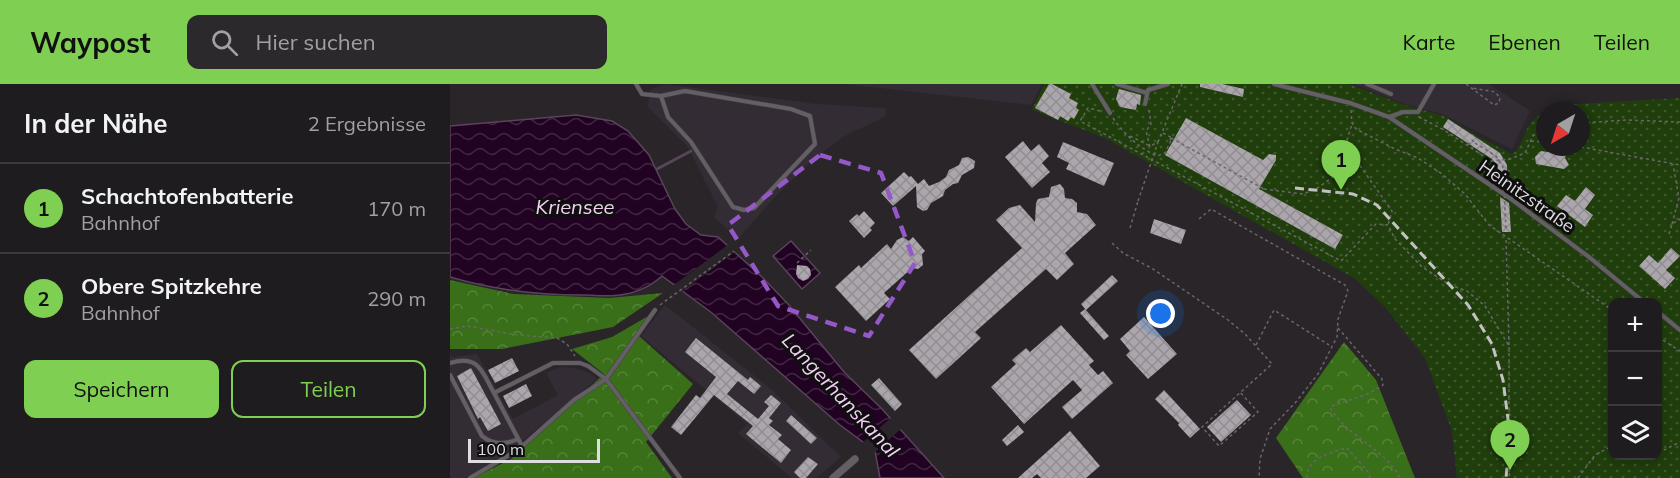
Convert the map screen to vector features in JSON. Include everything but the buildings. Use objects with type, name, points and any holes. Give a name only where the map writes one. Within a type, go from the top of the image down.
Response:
[{"type":"street","points":[[833,478],[855,459]]},
{"type":"lane","points":[[636,84],[642,94],[661,96],[685,90],[791,110],[810,116],[815,144],[754,208],[744,210],[733,207],[691,142],[668,117],[661,96]]},
{"type":"lane","points":[[1092,84],[1110,112]]},
{"type":"lane","points":[[1117,84],[1147,93],[1168,84]]},
{"type":"lane","name":"Heinitzstraße","points":[[1274,84],[1350,103],[1389,117],[1511,199],[1589,257],[1639,298]]},
{"type":"lane","points":[[1367,84],[1391,94]]},
{"type":"lane","name":"Heinitzstraße","points":[[1389,117],[1403,112],[1418,112],[1434,84]]},
{"type":"lane","points":[[1145,104],[1147,93]]},
{"type":"lane","points":[[470,478],[522,446],[574,400],[606,379],[655,310]]},
{"type":"lane","points":[[1662,315],[1680,330]]},
{"type":"lane","points":[[450,363],[463,360],[472,361],[480,368],[522,446]]},
{"type":"lane","points":[[494,393],[544,367],[566,362],[588,366],[606,379],[681,478]]},
{"type":"lane","points":[[450,375],[482,436],[501,444],[518,439]]},
{"type":"path","points":[[1130,228],[1158,141],[1182,84]]},
{"type":"path","points":[[1466,84],[1494,105],[1499,103],[1500,98],[1496,92],[1473,88]]},
{"type":"path","points":[[1162,133],[1263,189],[1303,194],[1316,189],[1336,175],[1352,123],[1350,103]]},
{"type":"path","points":[[1145,104],[1150,112],[1150,124],[1146,131],[1150,147]]},
{"type":"path","points":[[1172,138],[1165,153],[1157,156],[1146,151],[1125,132],[1110,112],[1088,108],[1080,121],[1341,261],[1376,224],[1388,225]]},
{"type":"path","points":[[1418,116],[1491,161],[1510,159],[1525,153],[1536,134]]},
{"type":"path","points":[[1590,122],[1627,120],[1680,122]]},
{"type":"path","points":[[1352,123],[1356,129],[1395,150],[1418,158],[1442,174],[1464,194],[1489,225],[1506,239],[1608,307]]},
{"type":"path","points":[[1125,132],[1150,147]]},
{"type":"path","points":[[1468,145],[1472,140],[1496,156],[1503,167],[1506,230]]},
{"type":"path","points":[[1150,147],[1158,141]]},
{"type":"path","points":[[1531,141],[1536,141]]},
{"type":"path","points":[[1346,145],[1392,211],[1388,225],[1395,238],[1422,267],[1450,285],[1467,291],[1485,306],[1509,346]]},
{"type":"path","points":[[1590,148],[1636,155],[1680,165]]},
{"type":"path","points":[[1668,234],[1679,198],[1673,164]]},
{"type":"path","points":[[1199,219],[1211,209],[1345,285],[1348,291],[1338,319],[1337,337],[1318,374],[1270,429],[1260,459],[1259,478]]},
{"type":"path","points":[[1672,224],[1680,219]]},
{"type":"path","points":[[1506,239],[1509,408],[1512,447],[1509,478]]},
{"type":"path","points":[[1112,243],[1123,253],[1153,269],[1228,320],[1272,364],[1240,392],[1202,427],[1219,446],[1258,412],[1240,392]]},
{"type":"path","points":[[655,310],[734,250]]},
{"type":"path","points":[[797,263],[811,250]]},
{"type":"path","points":[[1255,346],[1274,310],[1329,345]]},
{"type":"path","points":[[450,329],[468,326],[517,335],[557,338],[567,344],[580,363]]},
{"type":"path","points":[[1337,328],[1382,379],[1383,386],[1372,394],[1346,400],[1330,407],[1335,416],[1397,471],[1400,478]]},
{"type":"path","points":[[1662,340],[1680,351]]},
{"type":"path","points":[[1662,451],[1680,442]]},
{"type":"path","points":[[1307,478],[1311,465],[1326,454],[1347,448],[1369,473],[1370,478]]},
{"type":"path","points":[[1578,478],[1595,455],[1608,449]]},
{"type":"highlighted area","points":[[820,155],[881,173],[915,263],[869,336],[778,306],[728,225]]},
{"type":"shaded area","points":[[665,84],[816,104],[886,108],[886,116],[843,137],[811,161],[738,239],[714,217],[718,207],[688,147],[648,107],[650,90]]},
{"type":"shaded area","points":[[844,84],[1042,84],[1031,105]]},
{"type":"shaded area","points":[[1353,84],[1489,84],[1530,111],[1512,149],[1442,114],[1405,104]]},
{"type":"shaded area","points":[[665,305],[771,389],[841,457],[816,478],[792,478],[738,433],[747,424],[641,336]]},
{"type":"shaded area","points":[[450,352],[452,357],[477,354],[513,419],[558,395],[546,373],[561,367],[576,368],[590,373],[597,379],[502,458],[464,478],[450,478]]},
{"type":"green space","points":[[1044,84],[1349,84],[1405,105],[1444,116],[1512,154],[1536,118],[1536,156],[1590,156],[1590,103],[1680,98],[1680,478],[1457,478],[1452,431],[1425,358],[1385,307],[1354,278],[1105,138],[1032,110]]},
{"type":"green space","points":[[450,280],[513,294],[609,298],[663,293],[613,327],[502,349],[450,349]]},
{"type":"green space","points":[[650,315],[639,336],[693,384],[646,442],[672,478],[473,478],[511,459],[604,374],[572,349],[612,337]]},
{"type":"green space","points":[[1344,342],[1376,380],[1415,478],[1303,478],[1276,438]]},
{"type":"water","name":"Kriensee","points":[[576,115],[612,121],[628,131],[649,155],[675,209],[686,224],[701,235],[718,237],[762,277],[788,304],[844,372],[882,409],[944,478],[880,478],[875,451],[840,425],[712,313],[662,276],[637,291],[607,296],[516,291],[450,277],[450,126]]},
{"type":"water","points":[[791,241],[820,273],[802,289],[773,256]]},
{"type":"pier","points":[[729,244],[735,252],[680,293],[671,287]]},
{"type":"pier","points":[[893,416],[903,427],[873,454],[861,444]]},
{"type":"waterway","points":[[657,169],[691,151]]},
{"type":"railway","points":[[1295,188],[1353,194],[1377,205],[1468,305],[1492,344],[1503,380],[1510,435],[1506,478]]},
{"type":"place","name":"Schachtofenbatterie","points":[[1341,190]]},
{"type":"place","name":"Obere Spitzkehre","points":[[1510,470]]},
{"type":"water label","name":"Langerhanskanal","points":[[841,395]]}]
